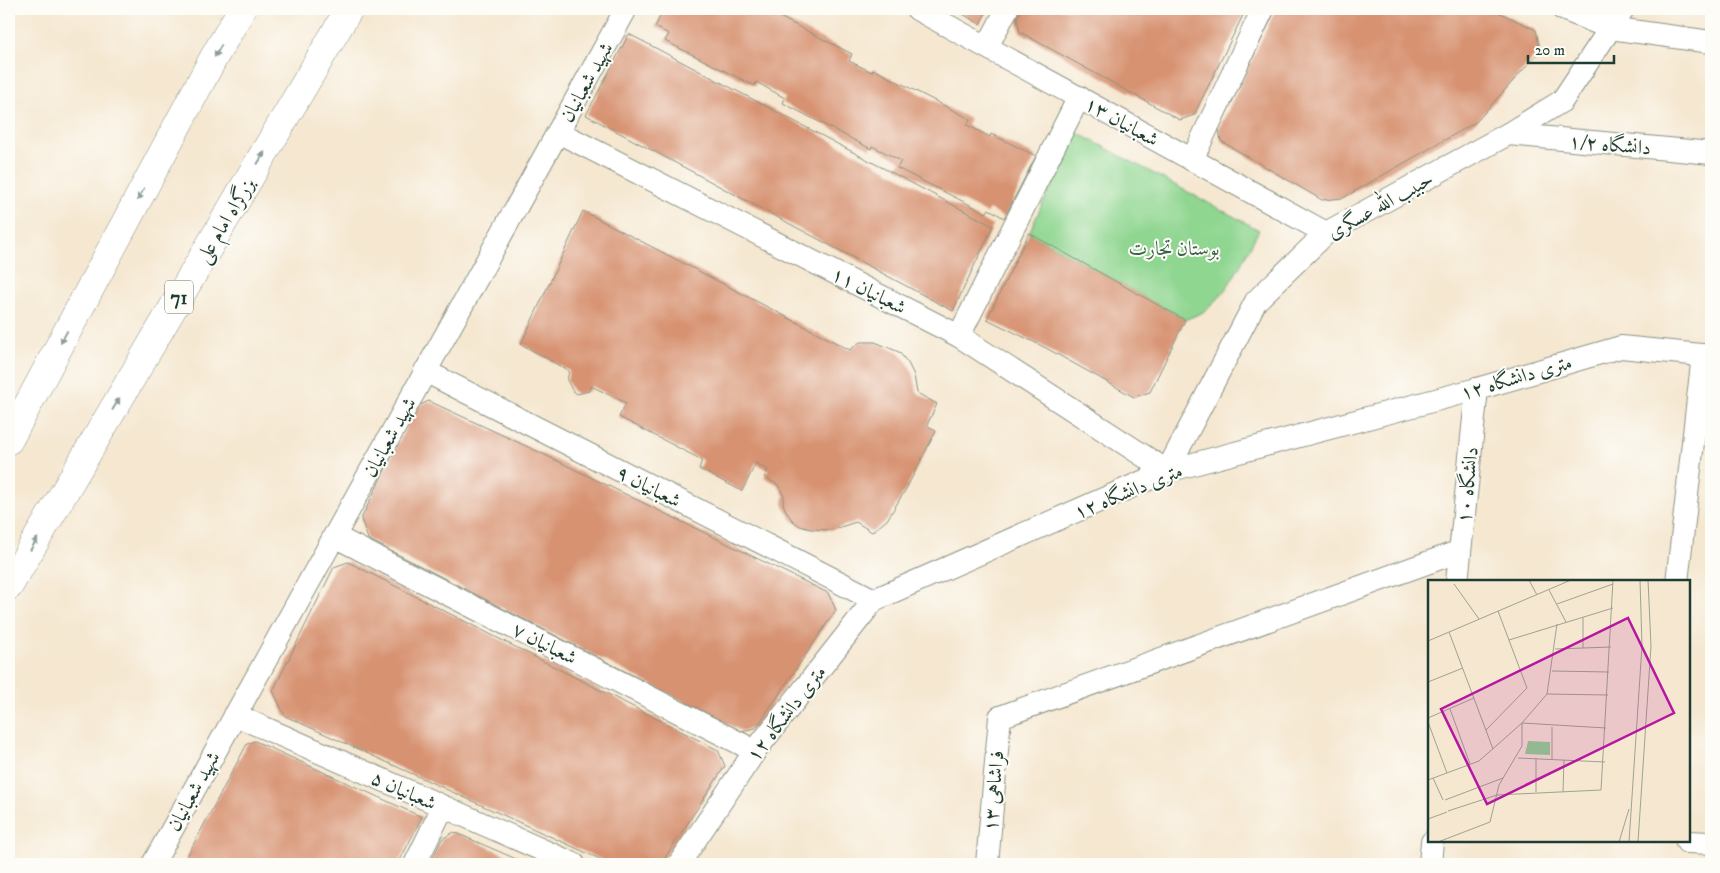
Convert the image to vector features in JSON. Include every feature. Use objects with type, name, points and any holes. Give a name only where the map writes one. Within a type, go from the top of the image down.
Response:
[{"type":"highway","points":[[9,440],[209,66],[242,9]]},
{"type":"highway","name":"بزرگراه امام علی","points":[[9,586],[349,9]]},
{"type":"street","name":"شهید شعبانیان","points":[[153,864],[626,9]]},
{"type":"street","name":"شعبانیان ۱۳","points":[[918,9],[1326,233]]},
{"type":"street","points":[[987,47],[1007,9]]},
{"type":"street","points":[[1192,160],[1263,9]]},
{"type":"street","points":[[1563,9],[1610,28],[1711,42]]},
{"type":"street","name":"حبیب الله عسگری","points":[[1167,471],[1256,301],[1326,233],[1508,134],[1562,100],[1623,9]]},
{"type":"street","points":[[959,336],[1079,97]]},
{"type":"street","name":"شعبانیان ۱۱","points":[[558,132],[959,336],[1167,471]]},
{"type":"street","name":"دانشگاه ۱/۲","points":[[1508,134],[1711,153]]},
{"type":"street","name":"۱۲ متری دانشگاه","points":[[679,864],[755,751],[874,600],[1167,471],[1476,389],[1621,347],[1707,356]]},
{"type":"street","points":[[1677,580],[1707,356]]},
{"type":"street","name":"شعبانیان ۹","points":[[425,371],[874,600]]},
{"type":"street","name":"دانشگاه ۱۰","points":[[1457,580],[1476,389]]},
{"type":"street","name":"شعبانیان ۷","points":[[334,536],[755,751]]},
{"type":"street","name":"فراشاهی ۱۳","points":[[986,864],[1000,717],[1460,551]]},
{"type":"street","name":"شعبانیان ۵","points":[[235,715],[574,864]]},
{"type":"street","points":[[415,864],[443,807]]},
{"type":"street","points":[[1690,842],[1711,843]]},
{"type":"street","points":[[1430,864],[1432,843]]},
{"type":"green space","name":"بوستان تجارت","points":[[1076,132],[1259,230],[1231,281],[1208,309],[1185,320],[1029,233]]},
{"type":"building","points":[[664,9],[764,9],[852,54],[849,61],[872,72],[873,69],[970,119],[967,125],[990,137],[991,134],[1036,156],[1004,218],[989,209],[986,213],[897,168],[901,161],[872,146],[871,149],[783,103],[785,98],[756,82],[755,86],[665,41],[669,34],[655,27]]},
{"type":"building","points":[[954,9],[988,9],[980,24]]},
{"type":"building","points":[[1022,9],[1246,9],[1194,115],[1180,120],[1020,32],[1017,18]]},
{"type":"building","points":[[1276,9],[1492,9],[1536,30],[1540,51],[1476,122],[1343,198],[1322,200],[1221,141],[1219,129]]},
{"type":"building","points":[[629,34],[993,226],[953,311],[586,115]]},
{"type":"building","points":[[583,211],[850,350],[860,342],[875,342],[899,352],[908,363],[914,375],[917,393],[937,404],[927,425],[936,431],[906,489],[887,520],[872,532],[856,522],[831,530],[811,529],[800,526],[792,520],[786,511],[783,504],[784,496],[778,485],[764,477],[768,470],[756,463],[742,491],[699,469],[702,460],[619,417],[626,403],[591,386],[589,391],[577,394],[572,390],[567,380],[569,371],[521,344]]},
{"type":"building","points":[[1029,233],[1185,320],[1150,392],[1134,397],[1046,348],[987,319]]},
{"type":"building","points":[[429,401],[541,453],[828,593],[836,610],[756,728],[741,731],[368,539],[361,519],[416,407]]},
{"type":"building","points":[[348,562],[718,750],[725,766],[661,864],[611,864],[285,716],[273,691],[334,567]]},
{"type":"building","points":[[255,741],[422,817],[398,864],[183,864],[247,744]]},
{"type":"building","points":[[454,832],[527,864],[430,864],[442,839]]}]
